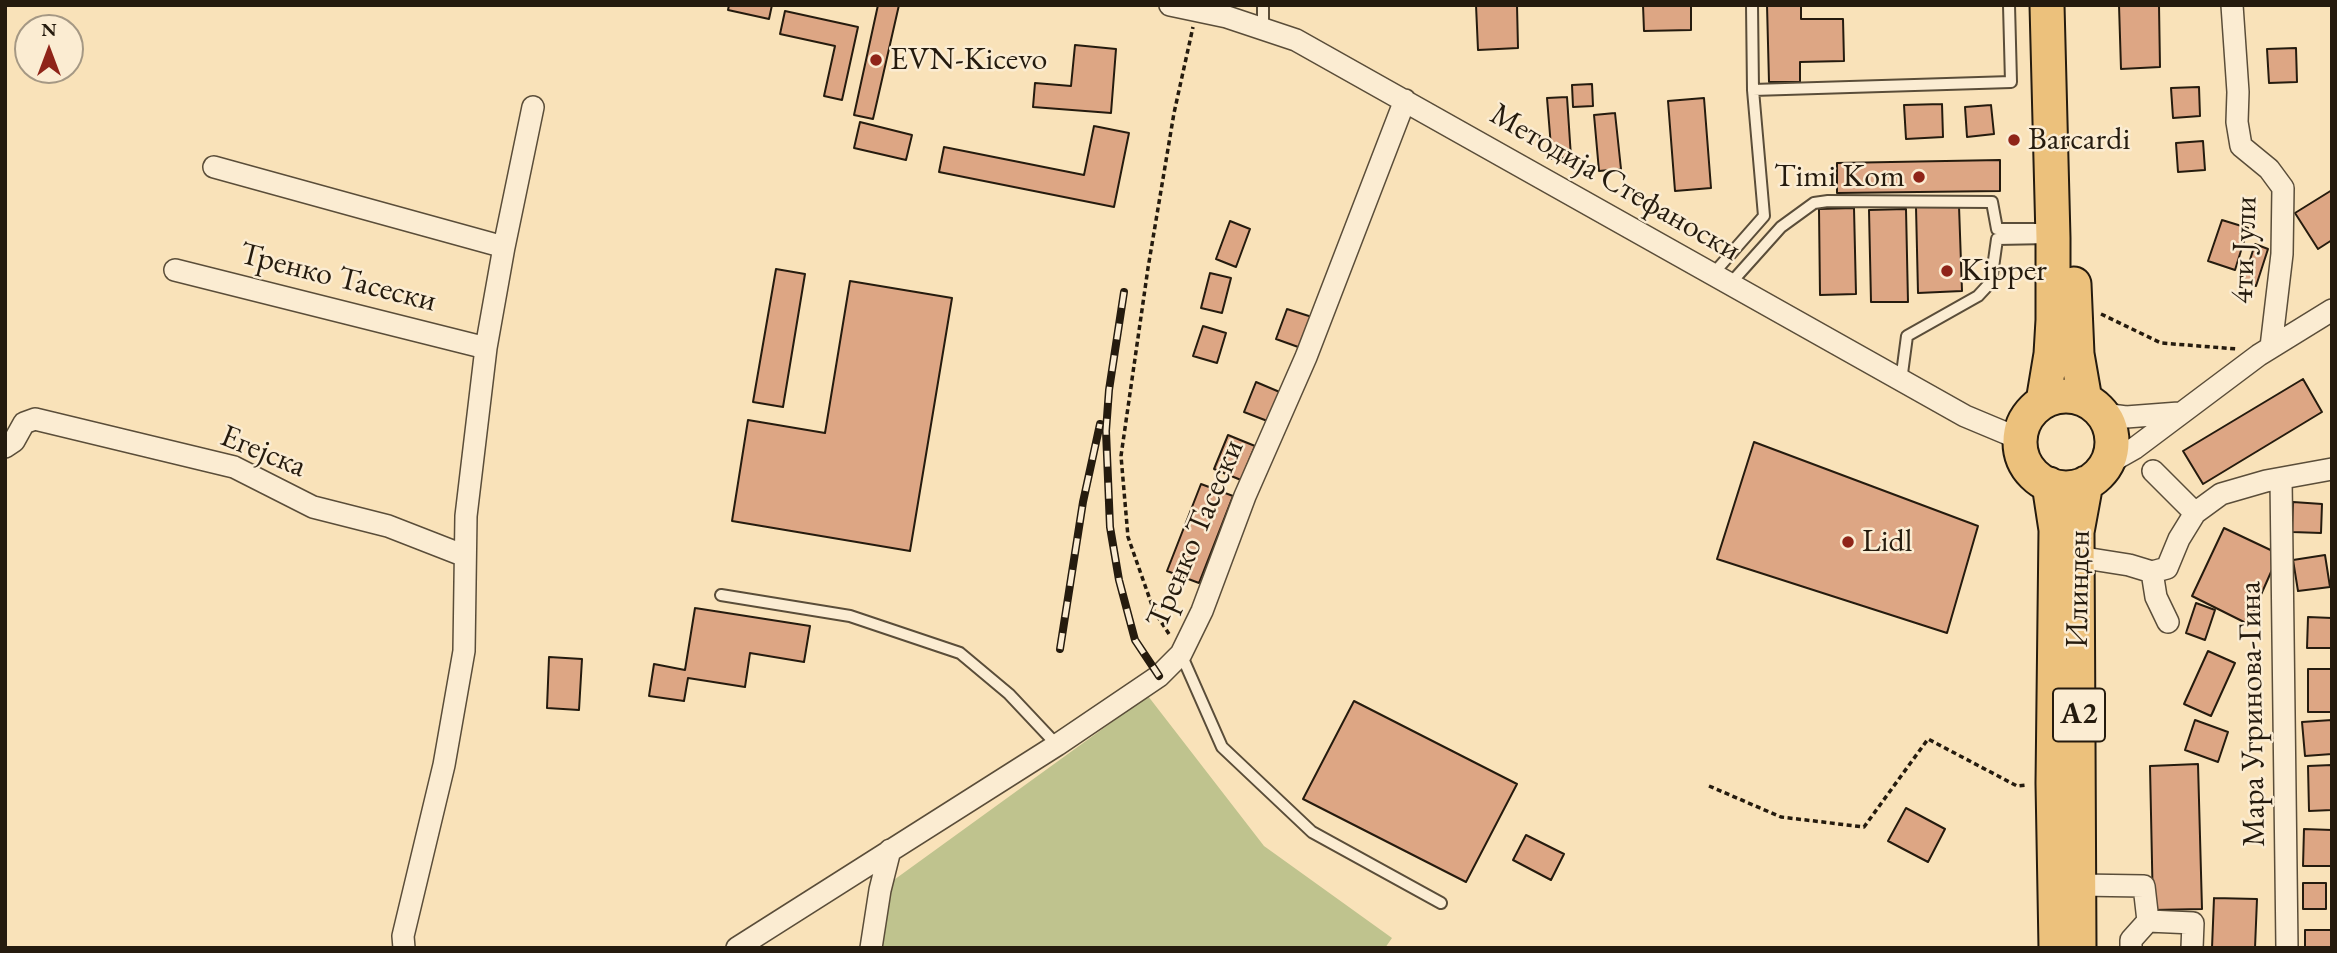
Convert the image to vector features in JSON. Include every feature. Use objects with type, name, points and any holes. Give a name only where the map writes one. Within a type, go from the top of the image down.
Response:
[{"type":"main road","points":[[2043,402],[2052,343],[2053,233],[2047,5]]},
{"type":"main road","name":"Илинден","points":[[2067,5],[2077,354],[2094,407],[2109,426],[2112,440],[2110,453],[2096,474],[2077,532],[2079,948]]},
{"type":"main road","points":[[2020,439],[2023,424],[2031,412],[2043,402],[2071,396],[2094,407]]},
{"type":"main road","name":"Илинден","points":[[2020,439],[2021,454],[2027,467],[2049,485],[2074,487],[2096,474]]},
{"type":"main road","name":"Илинден","points":[[2049,485],[2056,530],[2053,783],[2056,948]]},
{"type":"street","name":"Методија Стефаноски","points":[[1170,5],[1227,17],[1296,40],[1901,381],[1965,416],[2020,439]]},
{"type":"street","name":"4ти Јули","points":[[2232,5],[2238,92],[2237,122],[2241,146],[2269,169],[2283,188],[2282,254],[2265,351]]},
{"type":"street","name":"Тренко Тасески","points":[[737,948],[1057,745],[1159,676],[1181,654],[1202,611],[1245,496],[1306,357],[1405,100]]},
{"type":"street","points":[[404,948],[403,936],[444,765],[464,651],[466,516],[486,348],[533,107]]},
{"type":"street","points":[[215,167],[504,247]]},
{"type":"street","name":"Тренко Тасески","points":[[175,270],[486,348]]},
{"type":"street","points":[[2096,474],[2265,351],[2332,310]]},
{"type":"street","points":[[2094,407],[2126,417],[2179,413]]},
{"type":"street","name":"Егејска","points":[[5,447],[14,441],[24,423],[35,419],[234,467],[313,507],[387,526],[465,556]]},
{"type":"street","points":[[2091,559],[2152,572],[2167,568],[2179,539],[2195,513],[2221,494],[2246,485],[2332,469]]},
{"type":"street","points":[[2153,471],[2195,513]]},
{"type":"street","name":"Мара Угринова-Гина","points":[[2281,479],[2287,948]]},
{"type":"street","points":[[2152,572],[2157,597],[2168,622]]},
{"type":"street","points":[[871,948],[880,890],[890,850]]},
{"type":"street","points":[[2079,884],[2144,886],[2148,921],[2131,940],[2131,948]]},
{"type":"street","points":[[2148,921],[2193,923],[2192,948]]},
{"type":"lane","points":[[1263,5],[1263,28]]},
{"type":"lane","points":[[1721,279],[1765,216],[1753,90],[1752,5]]},
{"type":"lane","points":[[1753,90],[2011,82],[2009,5]]},
{"type":"lane","points":[[1721,279],[1781,227],[1814,203],[1992,202],[1997,234],[1991,282],[1978,296],[1907,336],[1901,381]]},
{"type":"lane","points":[[1765,216],[1781,227]]},
{"type":"lane","points":[[1997,234],[2053,233]]},
{"type":"lane","points":[[721,595],[850,616],[960,653],[1009,694],[1057,745]]},
{"type":"lane","points":[[1181,654],[1222,747],[1312,832],[1441,903]]},
{"type":"path","points":[[1181,654],[1154,611],[1128,537],[1121,456],[1148,268],[1174,113],[1195,10]]},
{"type":"path","points":[[2074,301],[2161,343],[2265,351]]},
{"type":"path","points":[[1709,786],[1781,817],[1864,827],[1928,739],[2017,786],[2053,783]]},
{"type":"green space","points":[[1148,696],[1264,846],[1392,938],[1385,948],[870,948],[880,890]]},
{"type":"building","points":[[729,5],[772,5],[769,19],[728,10]]},
{"type":"building","name":"EVN-Kicevo","points":[[878,5],[899,5],[873,119],[854,115]]},
{"type":"building","points":[[1476,5],[1517,5],[1518,48],[1478,50]]},
{"type":"building","points":[[1643,5],[1691,5],[1691,30],[1644,31]]},
{"type":"building","points":[[1767,5],[1801,5],[1801,19],[1843,19],[1844,61],[1800,62],[1800,82],[1769,82]]},
{"type":"building","points":[[2119,5],[2159,5],[2160,67],[2121,69]]},
{"type":"building","points":[[785,11],[858,27],[842,100],[824,96],[835,46],[780,34]]},
{"type":"building","points":[[1075,45],[1116,49],[1111,113],[1033,107],[1035,83],[1071,86]]},
{"type":"building","points":[[2296,48],[2297,82],[2269,83],[2267,49]]},
{"type":"building","points":[[1592,84],[1593,106],[1573,107],[1572,85]]},
{"type":"building","points":[[2199,87],[2200,116],[2173,118],[2171,88]]},
{"type":"building","points":[[1567,97],[1571,157],[1552,159],[1547,98]]},
{"type":"building","points":[[1704,98],[1711,188],[1675,191],[1668,101]]},
{"type":"building","points":[[1942,104],[1943,137],[1906,139],[1904,105]]},
{"type":"building","points":[[1991,105],[1994,134],[1967,137],[1965,107]]},
{"type":"building","points":[[1615,113],[1621,169],[1599,171],[1594,115]]},
{"type":"building","points":[[860,122],[912,135],[906,160],[854,148]]},
{"type":"building","points":[[1094,126],[1129,133],[1114,207],[939,172],[944,147],[1084,175]]},
{"type":"building","points":[[2203,141],[2205,170],[2178,172],[2176,143]]},
{"type":"building","name":"Timi Kom","points":[[2000,160],[2000,191],[1837,193],[1837,163]]},
{"type":"building","points":[[2332,190],[2332,240],[2318,249],[2295,213]]},
{"type":"building","points":[[1959,206],[1962,291],[1918,293],[1916,207]]},
{"type":"building","points":[[1854,208],[1856,294],[1820,295],[1819,209]]},
{"type":"building","points":[[1906,209],[1908,302],[1871,302],[1869,210]]},
{"type":"building","points":[[2222,220],[2248,228],[2235,270],[2208,261]]},
{"type":"building","points":[[1230,221],[1250,229],[1236,267],[1216,259]]},
{"type":"building","points":[[2255,244],[2268,249],[2256,286],[2243,282]]},
{"type":"building","points":[[776,269],[805,274],[783,407],[753,402]]},
{"type":"building","points":[[1210,273],[1231,278],[1222,313],[1201,308]]},
{"type":"building","points":[[850,281],[952,298],[910,551],[732,521],[748,420],[825,433]]},
{"type":"building","points":[[1287,309],[1312,317],[1301,348],[1276,339]]},
{"type":"building","points":[[1203,326],[1226,333],[1217,363],[1193,356]]},
{"type":"building","points":[[2303,379],[2322,412],[2203,484],[2183,451]]},
{"type":"building","points":[[1256,382],[1282,393],[1270,422],[1244,412]]},
{"type":"building","points":[[1228,435],[1255,446],[1241,480],[1214,469]]},
{"type":"building","name":"Lidl","points":[[1754,442],[1978,526],[1947,633],[1717,559]]},
{"type":"building","points":[[1201,484],[1233,496],[1199,583],[1167,571]]},
{"type":"building","points":[[2293,502],[2322,504],[2321,533],[2292,532]]},
{"type":"building","points":[[2224,528],[2279,554],[2248,624],[2192,596]]},
{"type":"building","points":[[2325,555],[2330,587],[2298,591],[2293,560]]},
{"type":"building","points":[[2196,603],[2215,610],[2205,640],[2186,633]]},
{"type":"building","points":[[695,608],[810,626],[804,662],[750,653],[745,687],[688,678],[684,701],[649,696],[654,664],[685,670]]},
{"type":"building","points":[[2308,617],[2332,618],[2332,648],[2307,648]]},
{"type":"building","points":[[2208,651],[2235,663],[2211,716],[2184,704]]},
{"type":"building","points":[[549,657],[582,659],[579,710],[547,708]]},
{"type":"building","points":[[2308,669],[2332,669],[2332,712],[2308,712]]},
{"type":"building","points":[[1354,701],[1517,784],[1466,882],[1303,799]]},
{"type":"building","points":[[2195,720],[2228,732],[2218,762],[2185,750]]},
{"type":"building","points":[[2332,720],[2332,754],[2305,756],[2302,722]]},
{"type":"building","points":[[2198,764],[2202,909],[2153,910],[2150,766]]},
{"type":"building","points":[[2332,765],[2332,810],[2309,811],[2308,766]]},
{"type":"building","points":[[1906,808],[1945,829],[1928,862],[1888,841]]},
{"type":"building","points":[[2304,829],[2332,830],[2332,866],[2303,866]]},
{"type":"building","points":[[1526,835],[1564,854],[1551,880],[1513,860]]},
{"type":"building","points":[[2303,883],[2326,883],[2326,909],[2303,909]]},
{"type":"building","points":[[2214,898],[2257,899],[2255,948],[2212,948]]},
{"type":"building","points":[[2305,930],[2332,930],[2332,948],[2305,948]]},
{"type":"railway","points":[[1124,292],[1109,390],[1106,431],[1110,527],[1119,580],[1135,640],[1159,676]]},
{"type":"railway","points":[[1060,649],[1083,502],[1100,424]]},
{"type":"place","name":"EVN-Kicevo","points":[[876,60]]},
{"type":"place","name":"Barcardi","points":[[2014,140]]},
{"type":"place","name":"Timi Kom","points":[[1919,177]]},
{"type":"place","name":"Kipper","points":[[1947,271]]},
{"type":"place","name":"Lidl","points":[[1848,542]]}]
